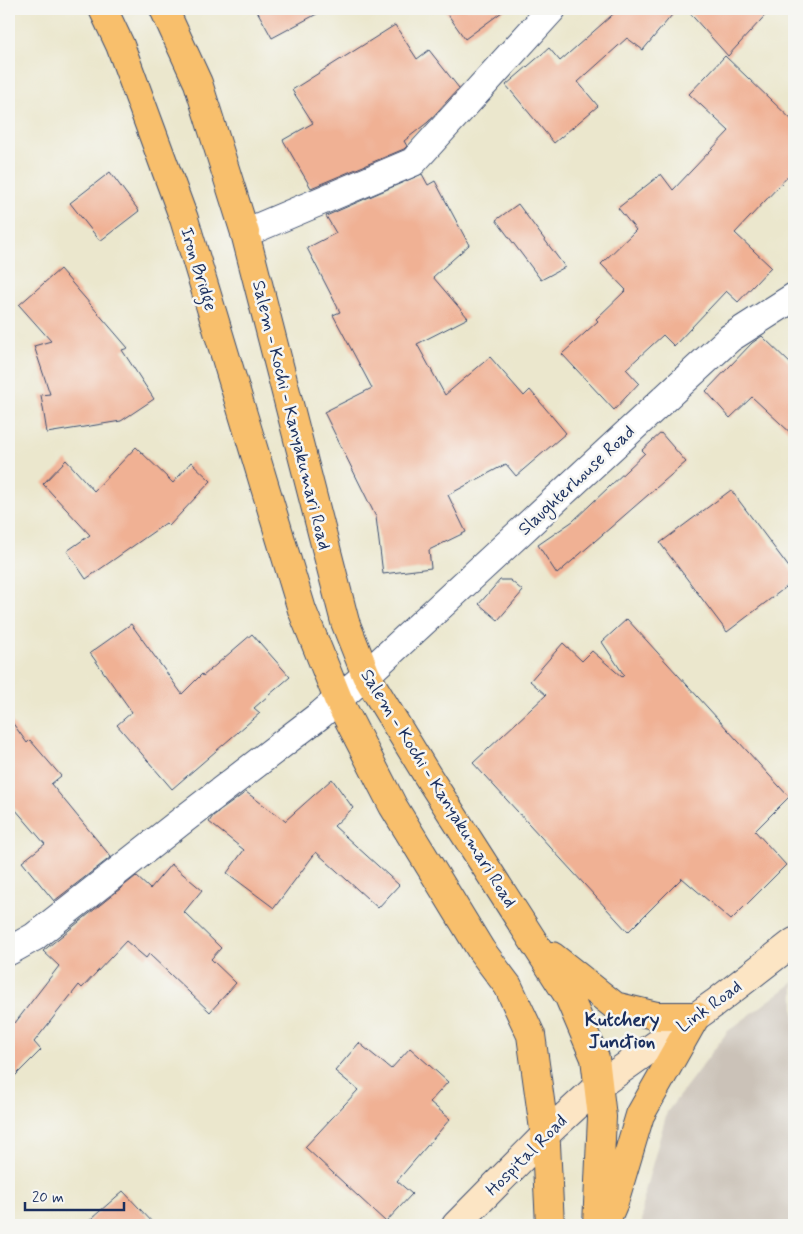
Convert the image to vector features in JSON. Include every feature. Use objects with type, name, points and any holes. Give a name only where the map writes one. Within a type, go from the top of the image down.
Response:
[{"type":"main road","name":"Iron Bridge","points":[[103,9],[120,45],[184,219],[280,535]]},
{"type":"main road","name":"Salem - Kochi - Kanyakumari Road","points":[[164,9],[198,83],[245,233],[345,622],[366,674],[426,775],[569,997],[595,1058],[602,1117],[597,1225]]},
{"type":"main road","name":"Salem - Kochi - Kanyakumari Road","points":[[280,535],[302,610],[338,699],[393,806],[481,950],[508,986],[531,1035],[545,1135],[550,1225]]},
{"type":"main road","name":"Link Road","points":[[598,1086],[696,1016],[794,942]]},
{"type":"main road","points":[[535,943],[615,1006],[657,1016],[696,1016],[640,1115],[614,1202],[605,1225]]},
{"type":"main road","name":"Hospital Road","points":[[456,1225],[545,1135],[598,1086]]},
{"type":"street","points":[[245,233],[413,162],[552,9]]},
{"type":"street","name":"Slaughterhouse Road","points":[[9,951],[34,937],[320,715],[730,338],[794,297]]},
{"type":"shaded area","points":[[794,982],[794,1225],[642,1225],[643,1198],[667,1112],[728,1031]]},
{"type":"building","points":[[256,9],[326,9],[272,38]]},
{"type":"building","points":[[444,9],[506,9],[465,39]]},
{"type":"building","points":[[619,9],[677,9],[643,50],[627,38],[578,82],[598,106],[554,143],[506,85],[549,48],[560,61]]},
{"type":"building","points":[[686,9],[771,9],[728,56]]},
{"type":"building","points":[[395,25],[417,59],[429,50],[459,88],[428,122],[404,141],[407,146],[404,149],[311,188],[283,140],[313,123],[292,90]]},
{"type":"building","points":[[725,56],[794,122],[794,170],[735,233],[771,267],[738,302],[726,291],[674,346],[663,335],[626,369],[639,383],[614,410],[562,354],[598,321],[596,319],[626,290],[601,264],[636,230],[618,208],[661,174],[673,190],[729,131],[689,94]]},
{"type":"building","points":[[110,172],[139,211],[100,241],[70,203]]},
{"type":"building","points":[[422,174],[428,185],[435,181],[469,245],[433,277],[468,318],[417,344],[445,395],[490,357],[524,396],[530,390],[566,433],[516,476],[506,464],[448,495],[466,532],[429,550],[431,568],[383,574],[376,517],[324,412],[372,388],[333,315],[340,312],[307,248],[336,233],[326,216]]},
{"type":"building","points":[[518,204],[565,267],[541,280],[496,220]]},
{"type":"building","points":[[60,269],[128,348],[122,350],[154,399],[121,421],[47,433],[41,395],[50,394],[34,346],[51,341],[19,305]]},
{"type":"building","points":[[762,336],[794,367],[794,436],[752,397],[730,418],[706,391],[752,343]]},
{"type":"building","points":[[661,433],[686,462],[557,574],[538,545],[573,521],[645,453],[642,450]]},
{"type":"building","points":[[136,447],[173,483],[191,462],[211,481],[169,526],[166,523],[86,579],[67,551],[90,535],[43,484],[66,460],[94,491]]},
{"type":"building","points":[[731,490],[794,574],[794,581],[727,632],[660,543]]},
{"type":"building","points":[[500,580],[510,580],[523,591],[498,620],[479,604]]},
{"type":"building","points":[[627,619],[789,797],[755,831],[786,865],[731,920],[682,878],[628,932],[473,763],[546,695],[530,681],[563,643],[582,661],[592,651],[622,677],[624,675],[602,642]]},
{"type":"building","points":[[131,624],[182,694],[202,674],[203,676],[252,634],[290,677],[254,708],[260,713],[172,789],[117,725],[132,712],[90,653]]},
{"type":"building","points":[[9,718],[27,743],[30,740],[61,776],[51,784],[111,857],[54,901],[22,862],[45,844],[9,802]]},
{"type":"building","points":[[332,779],[353,808],[334,826],[399,885],[378,908],[316,852],[274,908],[227,873],[244,850],[209,822],[213,816],[246,792],[285,821]]},
{"type":"building","points":[[171,864],[202,890],[184,912],[221,948],[211,959],[236,983],[210,1012],[149,954],[146,958],[126,941],[82,988],[79,985],[34,1042],[41,1050],[9,1082],[9,1017],[15,1023],[59,966],[43,951],[136,876],[150,889]]},
{"type":"building","points":[[359,1043],[391,1069],[410,1048],[448,1082],[430,1102],[450,1119],[397,1181],[412,1194],[386,1222],[305,1147],[358,1090],[335,1071]]},
{"type":"building","points":[[123,1191],[155,1225],[84,1225]]},
{"type":"district","name":"Kutchery Junction","points":[[622,1030]]}]
